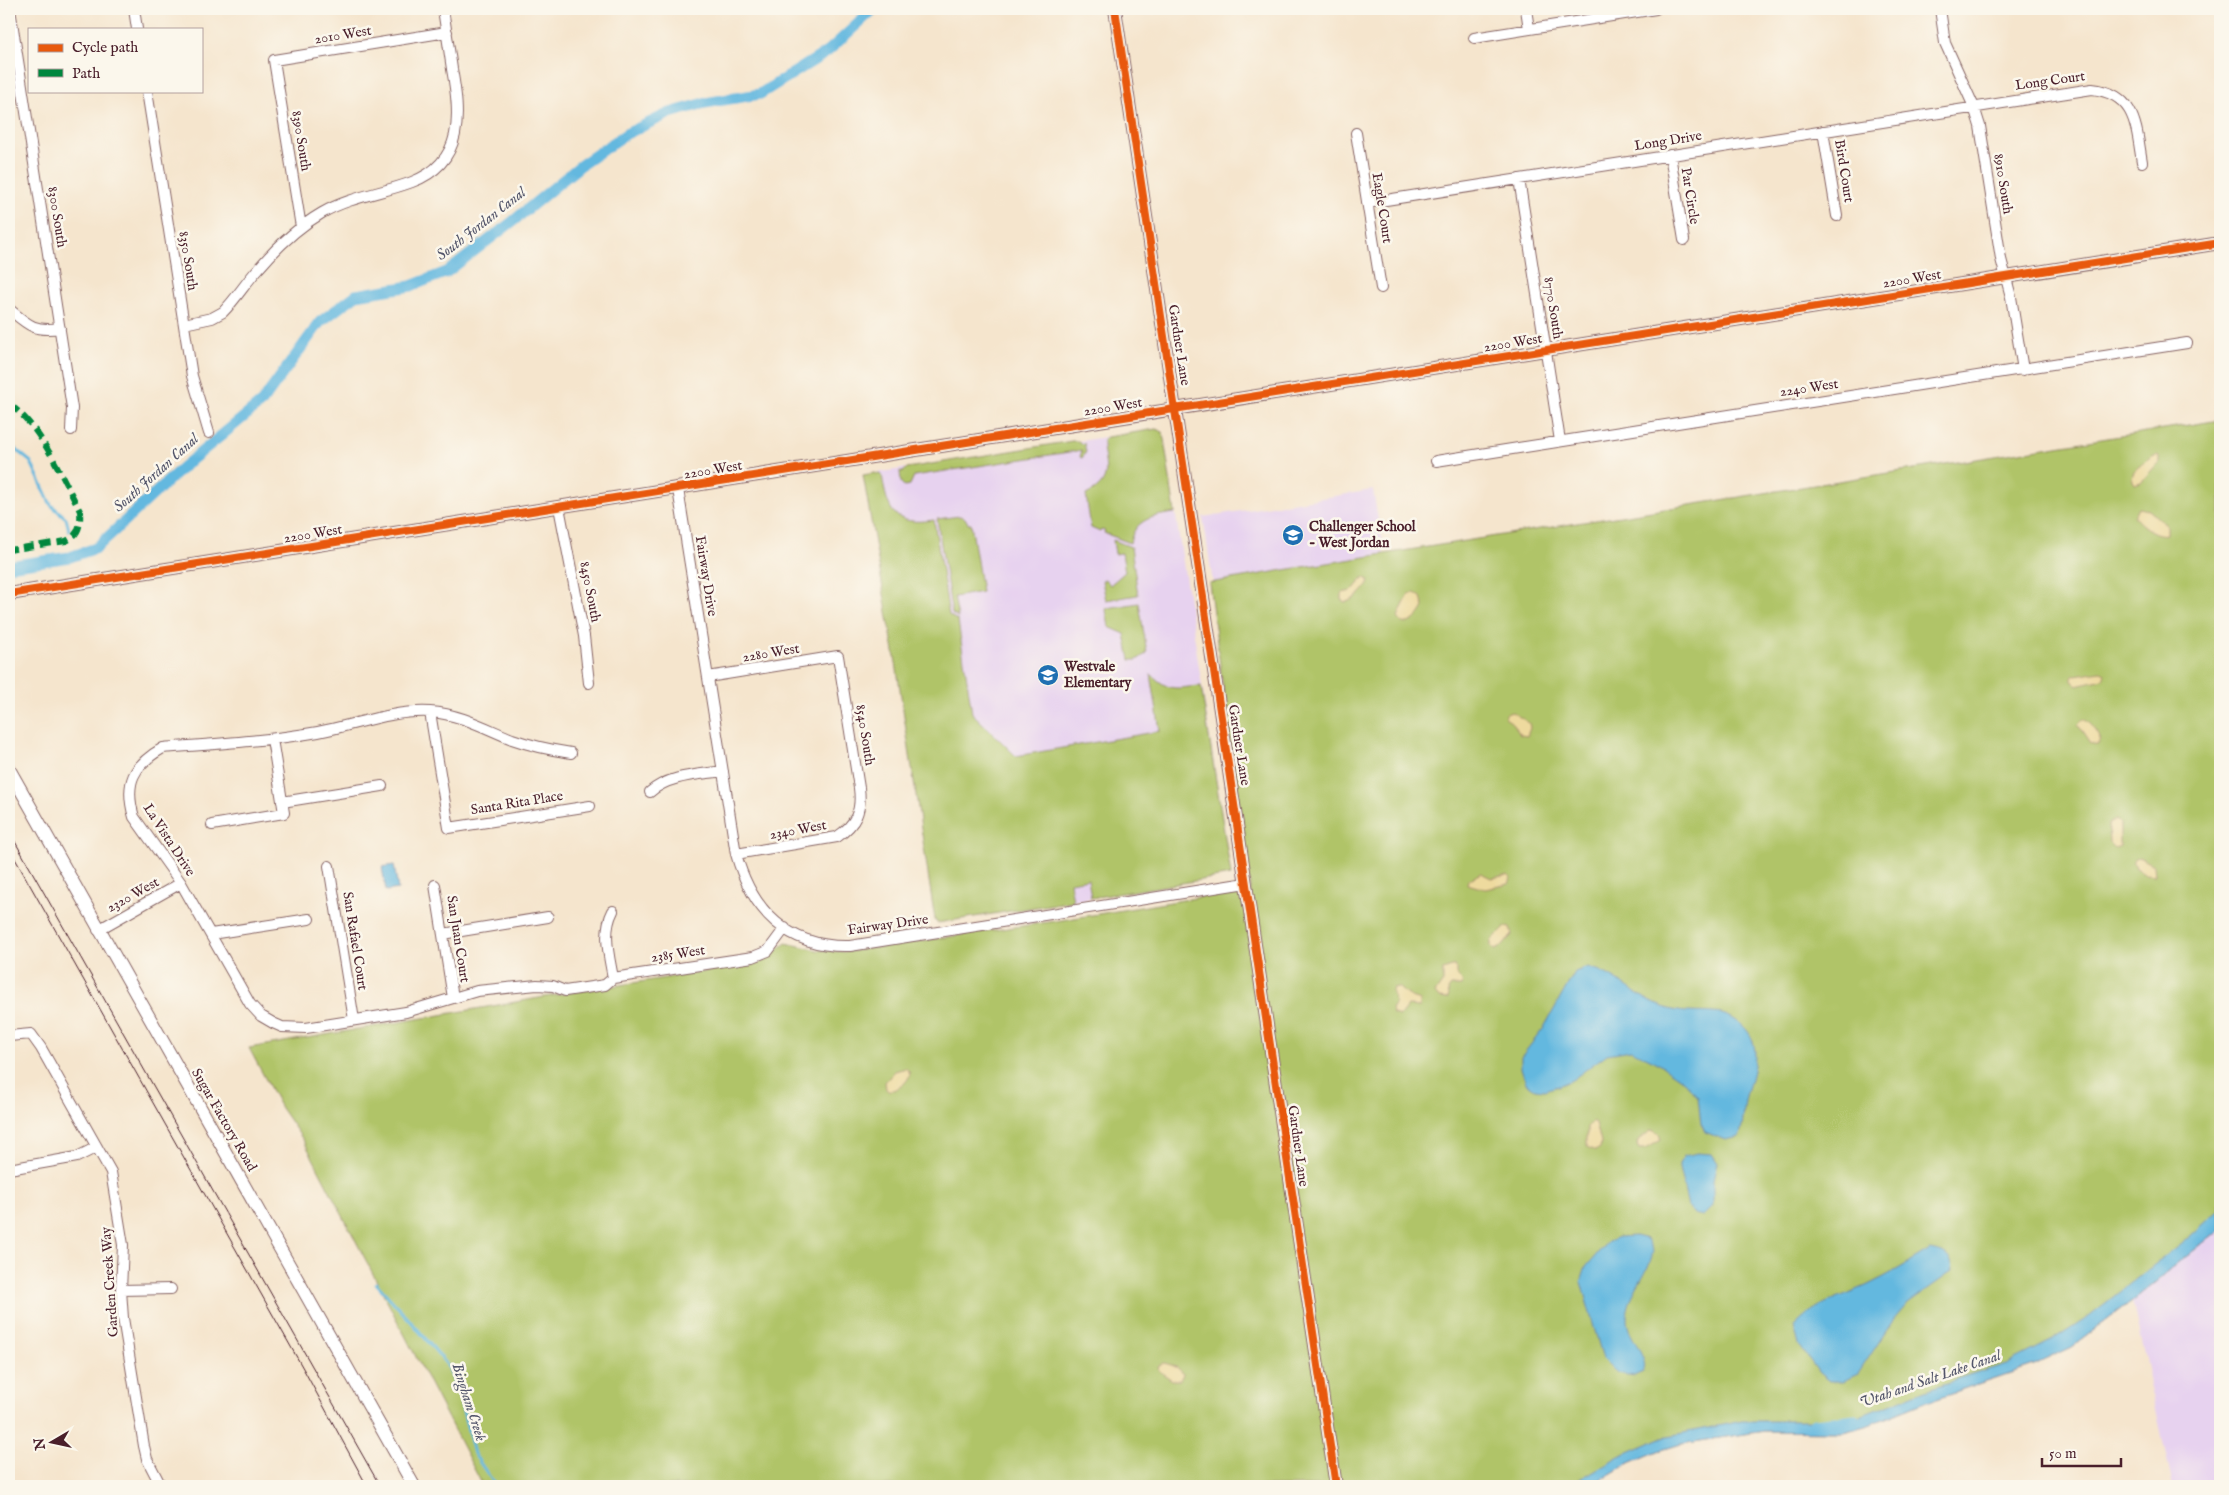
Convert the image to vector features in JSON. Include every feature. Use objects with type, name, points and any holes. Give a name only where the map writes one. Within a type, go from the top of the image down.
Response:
[{"type":"street","name":"8300 South","points":[[10,9],[12,47],[72,408],[70,430]]},
{"type":"street","points":[[134,9],[137,28]]},
{"type":"street","points":[[184,324],[212,318],[223,312],[258,269],[301,227],[336,206],[414,181],[439,164],[448,153],[454,138],[458,106],[443,9]]},
{"type":"street","name":"Gardner Lane","points":[[1115,9],[1336,1486]]},
{"type":"street","points":[[1526,9],[1529,29]]},
{"type":"street","points":[[1474,38],[1656,9]]},
{"type":"street","name":"8910 South","points":[[1940,9],[1946,43],[1953,64],[1974,107],[1980,126],[2001,259],[2007,277],[2023,370]]},
{"type":"street","name":"2010 West","points":[[274,60],[447,32]]},
{"type":"street","name":"8390 South","points":[[274,60],[301,227]]},
{"type":"street","name":"Long Court","points":[[1974,107],[2092,88],[2104,90],[2122,99],[2130,109],[2135,122],[2142,162]]},
{"type":"street","name":"8350 South","points":[[147,92],[192,376],[209,433]]},
{"type":"street","name":"Long Drive","points":[[1367,203],[1974,107]]},
{"type":"street","name":"Bird Court","points":[[1823,131],[1837,216]]},
{"type":"street","name":"Eagle Court","points":[[1356,132],[1381,288]]},
{"type":"street","name":"Par Circle","points":[[1670,155],[1684,240]]},
{"type":"street","name":"8770 South","points":[[1519,179],[1560,441]]},
{"type":"street","name":"2200 West","points":[[9,594],[2220,243]]},
{"type":"street","points":[[9,309],[37,330],[60,328]]},
{"type":"street","name":"2240 West","points":[[1436,461],[2187,343]]},
{"type":"street","name":"Fairway Drive","points":[[678,489],[736,854],[742,878],[754,900],[769,917],[802,938],[835,946],[850,946],[1246,883]]},
{"type":"street","name":"8450 South","points":[[559,507],[582,627],[590,683]]},
{"type":"street","name":"2280 West","points":[[708,677],[838,656]]},
{"type":"street","name":"8540 South","points":[[838,656],[860,794],[860,809],[857,819]]},
{"type":"street","name":"La Vista Drive","points":[[566,991],[553,986],[521,986],[477,991],[422,1008],[354,1020],[293,1029],[273,1023],[261,1016],[250,1004],[181,883],[134,817],[129,790],[136,770],[148,757],[163,748],[272,739],[319,731],[395,713],[430,712],[473,722],[532,746],[571,754]]},
{"type":"street","name":"Santa Rita Place","points":[[430,712],[449,828],[590,806]]},
{"type":"street","points":[[212,825],[284,813],[272,739]]},
{"type":"street","name":"Sugar Factory Road","points":[[9,769],[98,930],[414,1486]]},
{"type":"street","points":[[650,792],[658,784],[670,780],[723,771]]},
{"type":"street","points":[[282,802],[382,786]]},
{"type":"street","name":"2340 West","points":[[736,854],[824,841],[838,837],[849,829],[857,819]]},
{"type":"street","name":"San Rafael Court","points":[[329,866],[354,1020]]},
{"type":"street","name":"2320 West","points":[[98,930],[181,883]]},
{"type":"street","name":"San Juan Court","points":[[435,885],[453,998]]},
{"type":"street","points":[[613,911],[607,922],[606,935],[613,978]]},
{"type":"street","points":[[443,934],[548,917]]},
{"type":"street","points":[[211,934],[309,919]]},
{"type":"street","name":"2385 West","points":[[566,991],[605,985],[613,978],[760,955],[768,951],[785,928]]},
{"type":"street","name":"Garden Creek Way","points":[[9,1036],[31,1034],[41,1048],[111,1172],[123,1245],[121,1290],[123,1318],[144,1446],[147,1459],[161,1486]]},
{"type":"street","points":[[9,1169],[77,1157],[97,1147]]},
{"type":"street","points":[[121,1290],[171,1289]]},
{"type":"shaded area","name":"Westvale Elementary","points":[[1156,429],[1163,432],[1231,875],[937,923],[935,920],[896,663],[863,475]]},
{"type":"shaded area","name":"Challenger School - West Jordan","points":[[1373,490],[1384,554],[1213,583],[1203,517]]},
{"type":"shaded area","points":[[2220,1219],[2220,1486],[2173,1486],[2132,1301]]},
{"type":"green space","points":[[2220,420],[2220,1229],[2072,1347],[2034,1365],[1930,1400],[1866,1426],[1843,1432],[1764,1431],[1681,1444],[1627,1464],[1590,1486],[483,1486],[304,1141],[281,1108],[249,1048],[568,993],[749,965],[764,961],[786,943],[817,950],[847,952],[1062,920],[1237,891],[1238,896],[1251,894],[1209,583]]},
{"type":"green space","points":[[1156,429],[1163,432],[1175,513],[1153,517],[1141,523],[1136,528],[1130,543],[1104,533],[1105,531],[1101,530],[1100,532],[1091,528],[1086,495],[1096,489],[1105,477],[1103,440],[1107,437]]},
{"type":"green space","points":[[1072,441],[1084,443],[1086,452],[1082,458],[1080,457],[1082,450],[914,476],[910,485],[904,486],[901,483],[900,471],[903,472],[907,468]]},
{"type":"green space","points":[[875,473],[882,475],[890,507],[895,514],[909,521],[934,520],[949,615],[958,621],[972,713],[1016,756],[1160,731],[1151,674],[1169,687],[1201,686],[1231,875],[1091,898],[1088,879],[1070,882],[1073,901],[937,923],[935,920],[896,663],[863,475]]},
{"type":"green space","points":[[960,516],[965,518],[968,523],[971,523],[982,592],[954,597],[958,618],[952,614],[937,519]]},
{"type":"green space","points":[[1113,540],[1131,547],[1138,595],[1106,600],[1102,581],[1105,579],[1110,585],[1125,572],[1122,553],[1115,554]]},
{"type":"green space","points":[[1139,603],[1147,653],[1137,660],[1130,660],[1125,634],[1109,627],[1106,610],[1107,608]]},
{"type":"sand","points":[[2157,455],[2159,456],[2159,462],[2141,482],[2135,484],[2132,479],[2134,471]]},
{"type":"sand","points":[[2138,508],[2149,510],[2167,526],[2167,534],[2153,532],[2140,523],[2134,516]]},
{"type":"sand","points":[[1363,578],[1366,578],[1369,582],[1365,588],[1355,598],[1344,602],[1342,593],[1352,591]]},
{"type":"sand","points":[[1415,593],[1421,597],[1424,607],[1412,621],[1402,623],[1398,618],[1400,613],[1409,594]]},
{"type":"sand","points":[[2101,671],[2105,673],[2103,679],[2077,685],[2072,681],[2072,677],[2075,675]]},
{"type":"sand","points":[[1512,712],[1529,723],[1530,728],[1527,736],[1520,735],[1514,724],[1505,718],[1506,714]]},
{"type":"sand","points":[[2083,719],[2090,724],[2099,736],[2098,745],[2090,743],[2078,725]]},
{"type":"sand","points":[[2116,820],[2120,823],[2120,846],[2115,848],[2109,842],[2108,824]]},
{"type":"sand","points":[[2139,857],[2154,865],[2155,875],[2144,874],[2136,869],[2133,861]]},
{"type":"sand","points":[[1481,873],[1491,878],[1508,875],[1511,878],[1509,884],[1485,889],[1467,884],[1468,880]]},
{"type":"sand","points":[[1505,927],[1510,928],[1512,935],[1500,948],[1494,950],[1491,946],[1491,941]]},
{"type":"sand","points":[[1456,967],[1456,975],[1463,982],[1461,986],[1451,986],[1448,990],[1449,996],[1447,999],[1439,998],[1435,993],[1443,982],[1443,970]]},
{"type":"sand","points":[[1398,987],[1407,995],[1420,1001],[1420,1007],[1408,1006],[1400,1016],[1393,1014],[1391,1009],[1395,1003],[1392,991],[1393,988]]},
{"type":"sand","points":[[906,1068],[910,1073],[908,1079],[899,1087],[888,1091],[885,1082],[895,1071]]},
{"type":"sand","points":[[1593,1121],[1596,1123],[1601,1143],[1600,1148],[1595,1151],[1587,1147],[1587,1127]]},
{"type":"sand","points":[[1652,1130],[1659,1134],[1661,1140],[1646,1149],[1639,1149],[1637,1145],[1638,1140]]},
{"type":"sand","points":[[1164,1363],[1175,1367],[1183,1374],[1180,1380],[1172,1380],[1159,1371],[1158,1367]]},
{"type":"water","points":[[394,865],[398,889],[386,891],[382,867]]},
{"type":"water","points":[[1588,967],[1609,975],[1658,1005],[1682,1011],[1722,1014],[1733,1018],[1742,1025],[1753,1041],[1755,1059],[1739,1137],[1725,1140],[1705,1132],[1701,1124],[1698,1097],[1685,1082],[1656,1062],[1631,1050],[1607,1054],[1572,1080],[1558,1086],[1544,1090],[1535,1089],[1526,1083],[1521,1068],[1521,1057],[1543,1029],[1575,972]]},
{"type":"water","points":[[1697,1153],[1711,1154],[1717,1163],[1713,1181],[1713,1206],[1703,1216],[1694,1214],[1688,1206],[1679,1168],[1679,1164],[1684,1156]]},
{"type":"water","points":[[2220,1209],[2220,1229],[2072,1347],[2034,1365],[1930,1400],[1866,1426],[1843,1432],[1764,1431],[1681,1444],[1627,1464],[1590,1486],[1568,1486],[1619,1456],[1663,1437],[1742,1421],[1839,1421],[1860,1416],[1925,1390],[2006,1364],[2053,1340],[2085,1319],[2186,1240]]},
{"type":"water","points":[[1635,1236],[1647,1239],[1653,1251],[1651,1260],[1630,1301],[1628,1310],[1628,1326],[1645,1366],[1643,1372],[1634,1376],[1616,1372],[1603,1359],[1581,1282],[1586,1267],[1608,1241],[1618,1237]]},
{"type":"water","points":[[1930,1250],[1939,1252],[1949,1258],[1953,1271],[1908,1303],[1892,1322],[1858,1374],[1843,1381],[1829,1381],[1819,1373],[1799,1345],[1794,1327],[1801,1319],[1818,1307],[1876,1281]]},
{"type":"waterway","name":"South Jordan Canal","points":[[9,566],[70,557],[96,548],[183,467],[262,402],[320,322],[356,295],[411,286],[447,272],[581,165],[626,134],[670,113],[705,103],[760,94],[827,52],[874,9]]},
{"type":"waterway","name":"Bingham Creek","points":[[9,444],[31,462],[51,505],[66,518],[69,530]]},
{"type":"waterway","name":"Bingham Creek","points":[[376,1283],[448,1366],[459,1395],[474,1454],[496,1486]]},
{"type":"waterway","name":"Utah and Salt Lake Canal","points":[[1815,1424],[1856,1419]]},
{"type":"tram line","points":[[9,831],[380,1486]]},
{"type":"tram line","points":[[9,848],[304,1370],[367,1486]]},
{"type":"marked path","points":[[9,404],[31,425],[41,439],[80,511],[79,525],[76,533],[70,539],[9,550]]},
{"type":"cycle path","points":[[1115,9],[1336,1486]]},
{"type":"cycle path","points":[[9,594],[2220,243]]},
{"type":"place","name":"Challenger School - West Jordan","points":[[1293,535]]},
{"type":"place","name":"Westvale Elementary","points":[[1048,675]]}]
